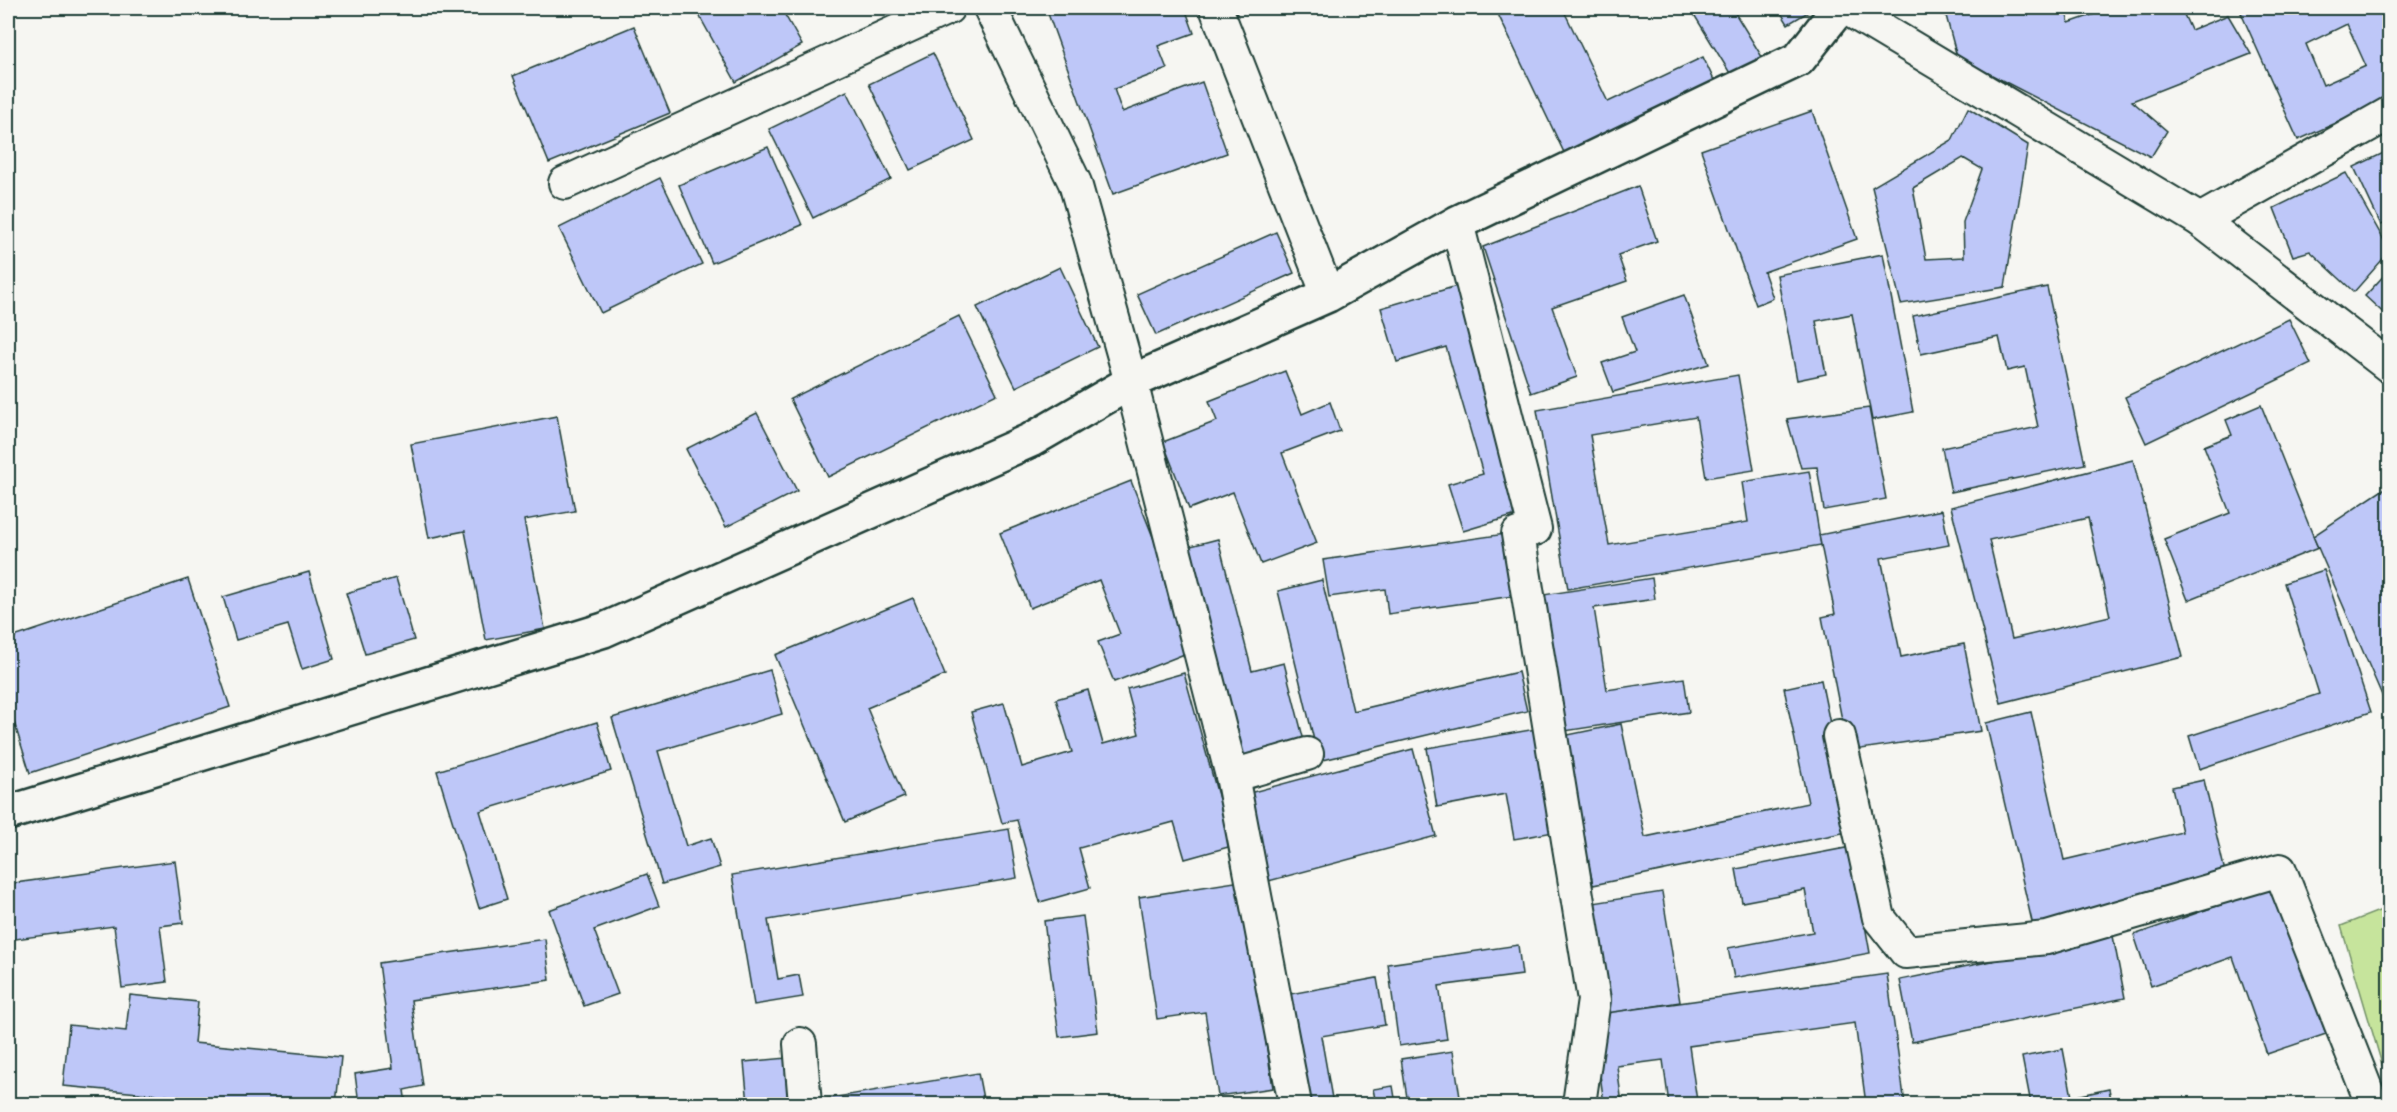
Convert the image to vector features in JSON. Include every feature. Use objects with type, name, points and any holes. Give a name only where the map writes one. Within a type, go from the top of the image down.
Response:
[{"type":"street","points":[[565,183],[948,8]]},
{"type":"street","points":[[990,8],[1075,183],[1131,382],[1232,776],[1295,1104]]},
{"type":"street","points":[[1216,8],[1328,295]]},
{"type":"street","points":[[8,813],[604,630],[1031,440],[1131,382],[1328,295],[1457,223],[1799,59],[1839,8]]},
{"type":"street","points":[[1846,8],[2200,220],[2390,368]]},
{"type":"street","points":[[2200,220],[2390,113]]},
{"type":"street","points":[[1457,223],[1535,529],[1518,534],[1594,1000],[1579,1104]]},
{"type":"street","points":[[1839,736],[1879,918],[1906,952],[2047,938],[2280,870],[2372,1104]]},
{"type":"street","points":[[1232,776],[1306,754]]},
{"type":"street","points":[[800,1044],[805,1104]]},
{"type":"green space","points":[[2389,907],[2389,1088],[2341,926]]},
{"type":"building","points":[[695,8],[781,8],[802,45],[736,82]]},
{"type":"building","points":[[1046,8],[1185,8],[1194,33],[1158,46],[1167,69],[1114,89],[1122,112],[1202,82],[1227,153],[1113,194]]},
{"type":"building","points":[[1505,8],[1572,8],[1564,11],[1608,102],[1703,57],[1720,93],[1570,165],[1497,12]]},
{"type":"building","points":[[1690,8],[1732,8],[1767,65],[1736,83]]},
{"type":"building","points":[[1778,8],[1815,8],[1788,24]]},
{"type":"building","points":[[1944,8],[2065,8],[2069,23],[2112,8],[2181,8],[2191,30],[2228,15],[2251,54],[2132,101],[2167,131],[2151,157],[1957,57]]},
{"type":"building","points":[[2253,8],[2355,8],[2357,12],[2367,8],[2390,8],[2390,99],[2298,140],[2241,13]],"holes":[[[2347,24],[2366,66],[2323,85],[2306,44]]]},
{"type":"building","points":[[634,26],[670,113],[549,163],[513,76]]},
{"type":"building","points":[[933,53],[974,140],[910,170],[869,84]]},
{"type":"building","points":[[847,91],[891,179],[813,218],[769,129]]},
{"type":"building","points":[[1968,108],[2028,145],[2005,287],[1901,304],[1872,187],[1952,140]],"holes":[[[1963,158],[1982,169],[1963,222],[1964,257],[1926,259],[1913,188]]]},
{"type":"building","points":[[1812,111],[1857,239],[1764,272],[1773,298],[1756,305],[1701,150]]},
{"type":"building","points":[[768,147],[802,225],[712,263],[679,185]]},
{"type":"building","points":[[2390,150],[2390,222],[2381,225],[2354,167]]},
{"type":"building","points":[[2346,173],[2390,251],[2354,292],[2310,251],[2293,256],[2274,208]]},
{"type":"building","points":[[660,178],[702,264],[601,313],[559,228]]},
{"type":"building","points":[[1638,186],[1657,241],[1618,255],[1627,281],[1552,307],[1577,377],[1531,393],[1483,247]]},
{"type":"building","points":[[1276,232],[1294,273],[1156,335],[1137,294]]},
{"type":"building","points":[[1883,254],[1913,412],[1872,420],[1852,314],[1816,321],[1826,374],[1797,380],[1777,275]]},
{"type":"building","points":[[1060,267],[1098,347],[1016,387],[977,307]]},
{"type":"building","points":[[2390,269],[2390,319],[2365,296]]},
{"type":"building","points":[[1457,286],[1523,513],[1463,531],[1448,484],[1483,474],[1446,347],[1397,362],[1381,308]]},
{"type":"building","points":[[2047,287],[2085,464],[1951,492],[1942,448],[2038,427],[2025,367],[2007,371],[1999,337],[1921,354],[1913,316]]},
{"type":"building","points":[[1684,295],[1709,364],[1613,392],[1602,363],[1635,352],[1622,317]]},
{"type":"building","points":[[959,316],[997,394],[828,477],[790,399]]},
{"type":"building","points":[[2289,319],[2311,364],[2146,443],[2125,397]]},
{"type":"building","points":[[1285,371],[1302,414],[1330,402],[1340,431],[1282,453],[1317,543],[1261,564],[1233,492],[1189,509],[1163,442],[1217,421],[1209,401]]},
{"type":"building","points":[[1738,375],[1754,470],[1706,478],[1696,417],[1590,435],[1609,545],[1748,522],[1742,482],[1809,471],[1821,545],[1568,589],[1537,410]]},
{"type":"building","points":[[2261,405],[2318,548],[2188,600],[2164,539],[2230,513],[2204,446],[2232,435],[2226,420]]},
{"type":"building","points":[[1869,408],[1886,499],[1824,510],[1817,467],[1801,468],[1787,419]]},
{"type":"building","points":[[757,413],[797,491],[726,527],[686,449]]},
{"type":"building","points":[[557,416],[575,511],[524,520],[545,629],[486,640],[465,531],[429,538],[411,444]]},
{"type":"building","points":[[2133,460],[2183,657],[2001,703],[1951,507]],"holes":[[[2088,518],[2110,616],[2012,639],[1989,540]]]},
{"type":"building","points":[[1131,481],[1197,649],[1114,682],[1098,642],[1120,634],[1099,580],[1030,608],[1000,533]]},
{"type":"building","points":[[2390,485],[2390,553],[2385,556],[2390,567],[2390,696],[2384,700],[2313,536]]},
{"type":"building","points":[[1942,510],[1949,545],[1881,558],[1901,657],[1964,644],[1981,731],[1848,751],[1822,617],[1835,614],[1819,535]]},
{"type":"building","points":[[1505,534],[1513,596],[1388,614],[1385,589],[1329,597],[1323,560]]},
{"type":"building","points":[[1218,539],[1252,671],[1284,663],[1304,741],[1236,758],[1183,548]]},
{"type":"building","points":[[2324,570],[2371,712],[2199,769],[2189,736],[2319,694],[2284,583]]},
{"type":"building","points":[[309,572],[334,659],[302,669],[288,625],[236,640],[223,597]]},
{"type":"building","points":[[396,578],[414,640],[365,654],[346,593]]},
{"type":"building","points":[[1652,578],[1655,599],[1594,608],[1607,690],[1684,678],[1689,712],[1565,731],[1543,595]]},
{"type":"building","points":[[188,579],[230,707],[30,773],[8,703],[8,639]]},
{"type":"building","points":[[1322,580],[1353,711],[1518,672],[1527,711],[1319,761],[1278,591]]},
{"type":"building","points":[[913,598],[945,675],[867,708],[904,797],[845,822],[775,655]]},
{"type":"building","points":[[770,670],[782,714],[658,751],[686,846],[711,838],[720,867],[662,884],[612,718]]},
{"type":"building","points":[[1184,673],[1232,846],[1185,859],[1174,822],[1079,848],[1090,888],[1040,902],[1017,820],[1002,823],[971,712],[1004,703],[1022,767],[1072,752],[1056,699],[1088,690],[1103,744],[1139,734],[1127,689]]},
{"type":"building","points":[[1821,680],[1852,831],[1593,885],[1563,736],[1621,724],[1645,837],[1808,803],[1784,688]]},
{"type":"building","points":[[2031,712],[2064,860],[2182,832],[2172,787],[2204,780],[2227,881],[2033,926],[1986,723]]},
{"type":"building","points":[[597,722],[611,771],[480,811],[507,899],[479,908],[437,771]]},
{"type":"building","points":[[1536,729],[1554,832],[1514,839],[1506,794],[1437,807],[1427,748]]},
{"type":"building","points":[[1413,749],[1436,836],[1261,883],[1238,796]]},
{"type":"building","points":[[1009,829],[1017,878],[768,920],[778,979],[799,975],[803,997],[754,1005],[732,875]]},
{"type":"building","points":[[1851,847],[1870,953],[1734,978],[1728,948],[1813,932],[1805,890],[1742,902],[1736,869]]},
{"type":"building","points":[[175,861],[183,923],[160,926],[167,982],[122,988],[114,926],[8,940],[8,884]]},
{"type":"building","points":[[647,874],[659,906],[594,930],[618,994],[584,1006],[549,910]]},
{"type":"building","points":[[1241,881],[1273,1088],[1218,1096],[1205,1012],[1157,1019],[1139,897]]},
{"type":"building","points":[[2274,886],[2326,1034],[2267,1054],[2233,957],[2151,986],[2134,935]]},
{"type":"building","points":[[1662,892],[1680,1002],[1605,1014],[1587,904]]},
{"type":"building","points":[[1083,916],[1098,1032],[1059,1037],[1044,921]]},
{"type":"building","points":[[2113,936],[2125,998],[1912,1042],[1900,980]]},
{"type":"building","points":[[545,939],[550,980],[411,1000],[423,1086],[404,1090],[406,1104],[359,1104],[355,1074],[393,1068],[379,963]]},
{"type":"building","points":[[1518,945],[1522,975],[1439,986],[1447,1039],[1399,1046],[1388,964]]},
{"type":"building","points":[[1887,974],[1905,1104],[1866,1104],[1855,1023],[1689,1046],[1697,1101],[1669,1104],[1663,1060],[1617,1066],[1622,1104],[1604,1104],[1592,1015]]},
{"type":"building","points":[[1377,978],[1385,1025],[1321,1036],[1333,1104],[1309,1104],[1290,994]]},
{"type":"building","points":[[130,995],[198,1002],[194,1043],[341,1057],[336,1104],[259,1104],[63,1086],[69,1025],[126,1031]]},
{"type":"building","points":[[2063,1049],[2072,1097],[2109,1089],[2112,1104],[2031,1104],[2022,1057]]},
{"type":"building","points":[[1453,1051],[1461,1104],[1408,1104],[1401,1059]]},
{"type":"building","points":[[787,1058],[791,1104],[748,1104],[744,1062]]},
{"type":"building","points":[[978,1073],[984,1104],[820,1104],[819,1100]]},
{"type":"building","points":[[1393,1086],[1396,1104],[1376,1104],[1373,1089]]},
{"type":"building","points":[[1282,1097],[1283,1104],[1227,1104]]},
{"type":"building","points":[[2348,1097],[2350,1104],[2317,1104]]}]
